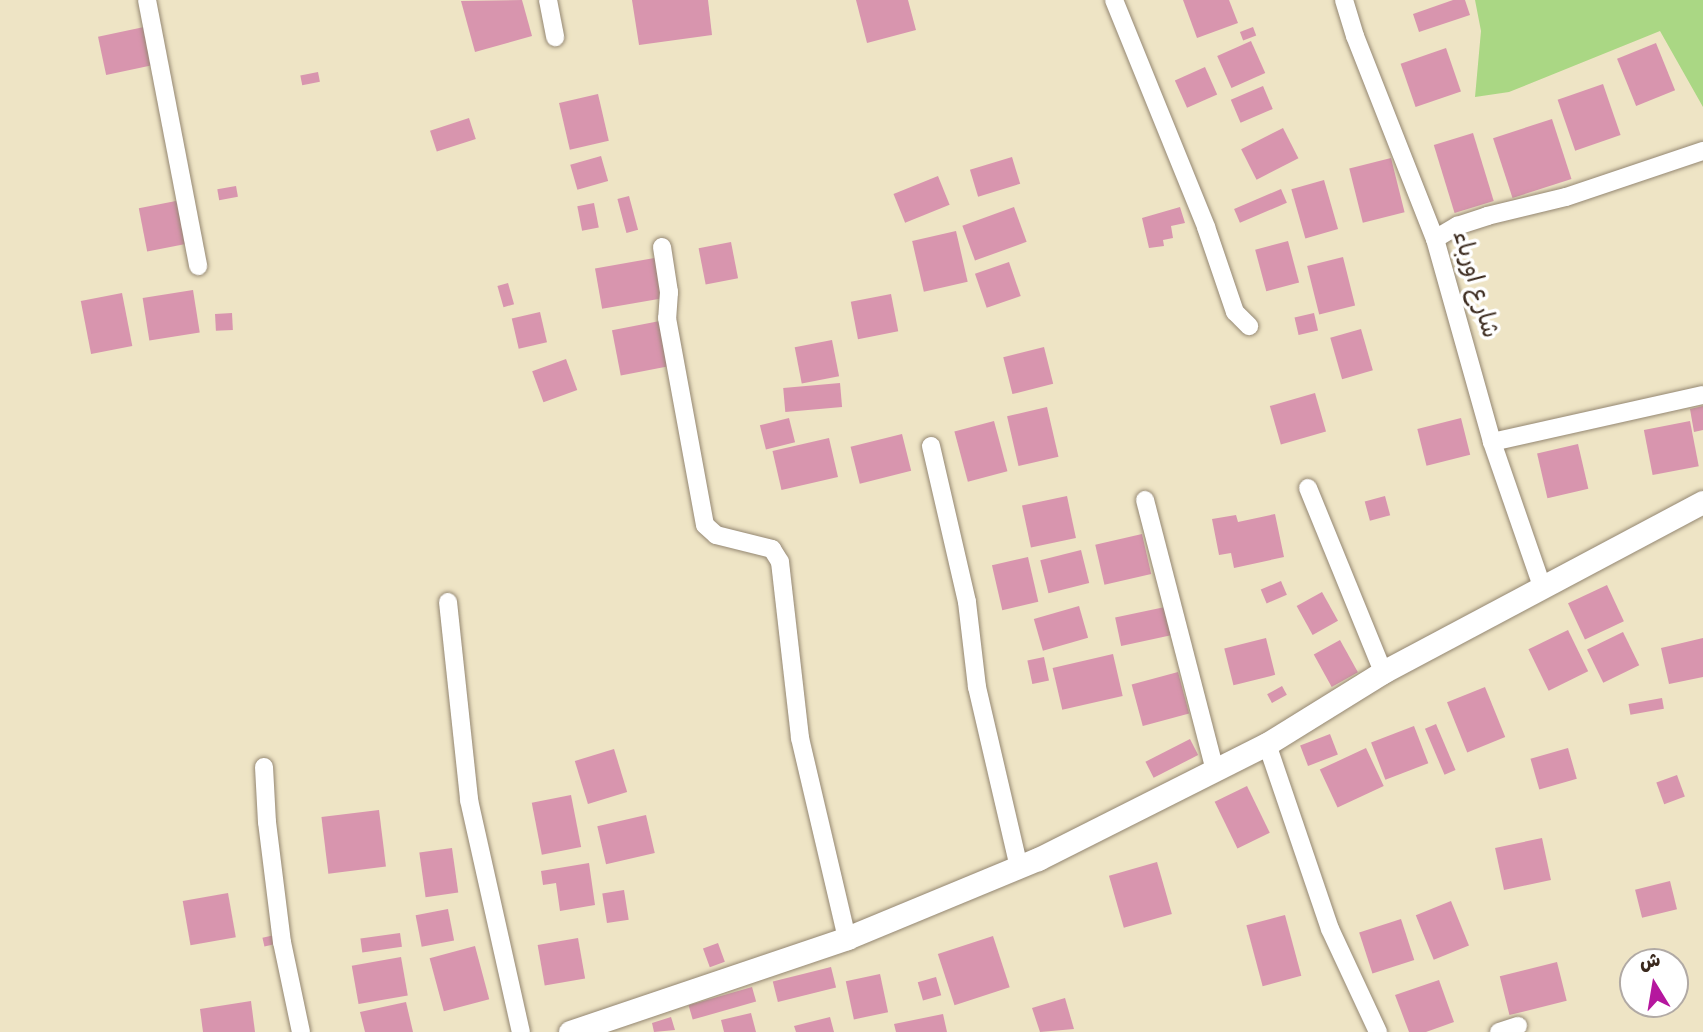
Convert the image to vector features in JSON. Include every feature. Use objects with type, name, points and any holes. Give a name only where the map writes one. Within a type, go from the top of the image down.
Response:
[{"type":"street","points":[[147,0],[198,266]]},
{"type":"street","points":[[548,0],[555,37]]},
{"type":"street","points":[[1114,0],[1206,227],[1236,312],[1249,326]]},
{"type":"street","name":"شارع اورباء","points":[[1344,0],[1355,36],[1435,239],[1492,442],[1543,589]]},
{"type":"street","points":[[1435,239],[1457,226],[1487,216],[1566,197],[1703,151]]},
{"type":"street","points":[[662,247],[669,292],[667,318],[705,525],[716,535],[772,549],[780,562],[800,738],[848,938]]},
{"type":"street","points":[[1492,442],[1703,395]]},
{"type":"street","points":[[930,446],[967,602],[977,687],[1019,868]]},
{"type":"street","points":[[1308,488],[1383,672]]},
{"type":"street","points":[[1145,500],[1215,771]]},
{"type":"street","points":[[570,1032],[848,938],[1019,868],[1267,744],[1383,672],[1703,502]]},
{"type":"street","points":[[448,602],[471,810],[521,1032]]},
{"type":"street","points":[[1267,744],[1330,929],[1378,1032]]},
{"type":"street","points":[[264,766],[267,822],[282,942],[301,1032]]},
{"type":"street","points":[[1499,1032],[1518,1026]]},
{"type":"green space","points":[[1475,0],[1703,0],[1703,107],[1660,31],[1509,92],[1475,97],[1481,31]]},
{"type":"building","points":[[522,0],[532,36],[475,52],[461,1]]},
{"type":"building","points":[[632,0],[708,0],[712,35],[639,45]]},
{"type":"building","points":[[856,0],[908,0],[916,30],[867,43]]},
{"type":"building","points":[[1183,0],[1229,0],[1238,23],[1197,38]]},
{"type":"building","points":[[1453,0],[1465,0],[1470,15],[1419,32],[1413,14]]},
{"type":"building","points":[[144,27],[152,65],[106,75],[98,37]]},
{"type":"building","points":[[1253,27],[1256,35],[1243,40],[1240,32]]},
{"type":"building","points":[[1251,41],[1265,73],[1231,88],[1217,56]]},
{"type":"building","points":[[1656,43],[1675,90],[1636,106],[1617,59]]},
{"type":"building","points":[[1446,48],[1461,91],[1416,107],[1401,64]]},
{"type":"building","points":[[1205,67],[1217,94],[1187,108],[1175,80]]},
{"type":"building","points":[[318,72],[320,82],[302,85],[300,75]]},
{"type":"building","points":[[1603,84],[1621,135],[1575,151],[1558,100]]},
{"type":"building","points":[[1263,86],[1273,109],[1241,123],[1231,100]]},
{"type":"building","points":[[598,94],[609,141],[570,150],[559,103]]},
{"type":"building","points":[[469,118],[476,139],[437,152],[430,131]]},
{"type":"building","points":[[1552,119],[1571,179],[1513,198],[1493,138]]},
{"type":"building","points":[[1283,128],[1298,158],[1257,180],[1241,149]]},
{"type":"building","points":[[1473,133],[1494,201],[1455,213],[1434,145]]},
{"type":"building","points":[[601,156],[608,181],[577,190],[570,165]]},
{"type":"building","points":[[1012,157],[1020,184],[978,197],[970,170]]},
{"type":"building","points":[[1391,158],[1405,212],[1363,223],[1349,168]]},
{"type":"building","points":[[938,176],[950,205],[905,223],[893,194]]},
{"type":"building","points":[[1324,180],[1338,229],[1305,238],[1291,189]]},
{"type":"building","points":[[236,186],[238,197],[219,200],[217,189]]},
{"type":"building","points":[[1281,189],[1287,203],[1240,223],[1234,209]]},
{"type":"building","points":[[629,196],[638,230],[626,233],[617,199]]},
{"type":"building","points":[[181,200],[189,243],[147,251],[139,208]]},
{"type":"building","points":[[594,203],[599,228],[582,231],[577,206]]},
{"type":"building","points":[[1014,207],[1027,242],[975,261],[962,226]]},
{"type":"building","points":[[1180,207],[1185,223],[1171,226],[1173,238],[1163,240],[1164,246],[1149,248],[1142,218]]},
{"type":"building","points":[[956,231],[968,282],[924,292],[912,241]]},
{"type":"building","points":[[1288,241],[1299,283],[1266,291],[1255,250]]},
{"type":"building","points":[[731,242],[738,278],[706,285],[699,248]]},
{"type":"building","points":[[660,257],[667,297],[602,309],[595,268]]},
{"type":"building","points":[[1343,257],[1355,306],[1319,314],[1307,266]]},
{"type":"building","points":[[1009,262],[1021,296],[987,308],[975,274]]},
{"type":"building","points":[[508,283],[514,304],[503,307],[497,286]]},
{"type":"building","points":[[193,290],[200,332],[149,340],[143,298]]},
{"type":"building","points":[[122,293],[132,346],[91,354],[81,301]]},
{"type":"building","points":[[891,294],[898,331],[858,339],[851,302]]},
{"type":"building","points":[[540,312],[547,342],[519,349],[512,319]]},
{"type":"building","points":[[232,313],[233,330],[216,331],[215,314]]},
{"type":"building","points":[[1314,313],[1318,331],[1299,335],[1295,317]]},
{"type":"building","points":[[665,320],[674,365],[621,375],[612,330]]},
{"type":"building","points":[[1361,329],[1373,370],[1342,379],[1330,338]]},
{"type":"building","points":[[832,340],[839,376],[802,384],[795,347]]},
{"type":"building","points":[[1044,347],[1053,384],[1012,394],[1003,357]]},
{"type":"building","points":[[566,359],[577,390],[543,402],[532,371]]},
{"type":"building","points":[[840,383],[842,407],[785,412],[783,388]]},
{"type":"building","points":[[1315,393],[1326,431],[1281,444],[1270,406]]},
{"type":"building","points":[[1703,406],[1703,430],[1694,432],[1690,409]]},
{"type":"building","points":[[1047,407],[1058,457],[1019,466],[1007,416]]},
{"type":"building","points":[[789,418],[795,442],[766,450],[760,425]]},
{"type":"building","points":[[1461,418],[1470,455],[1427,466],[1417,429]]},
{"type":"building","points":[[994,421],[1007,471],[968,482],[954,432]]},
{"type":"building","points":[[1690,421],[1699,466],[1653,475],[1644,430]]},
{"type":"building","points":[[902,434],[911,471],[860,484],[851,447]]},
{"type":"building","points":[[829,438],[838,477],[781,490],[772,451]]},
{"type":"building","points":[[1578,444],[1588,489],[1547,498],[1537,453]]},
{"type":"building","points":[[1067,496],[1076,538],[1031,548],[1022,506]]},
{"type":"building","points":[[1385,496],[1390,515],[1370,521],[1365,501]]},
{"type":"building","points":[[1275,514],[1284,557],[1234,568],[1231,553],[1219,555],[1212,519],[1236,515],[1238,522]]},
{"type":"building","points":[[1142,534],[1151,574],[1104,585],[1095,545]]},
{"type":"building","points":[[1081,550],[1089,583],[1048,593],[1040,560]]},
{"type":"building","points":[[1028,557],[1038,602],[1002,610],[992,565]]},
{"type":"building","points":[[1281,581],[1287,595],[1267,603],[1261,590]]},
{"type":"building","points":[[1607,585],[1624,621],[1585,639],[1568,603]]},
{"type":"building","points":[[1322,592],[1338,621],[1313,635],[1297,606]]},
{"type":"building","points":[[1079,606],[1088,638],[1043,651],[1034,619]]},
{"type":"building","points":[[1165,607],[1171,635],[1121,646],[1115,618]]},
{"type":"building","points":[[1568,630],[1588,671],[1549,691],[1528,649]]},
{"type":"building","points":[[1623,632],[1639,665],[1603,683],[1587,650]]},
{"type":"building","points":[[1266,638],[1275,675],[1233,685],[1224,648]]},
{"type":"building","points":[[1703,638],[1703,677],[1669,684],[1661,648]]},
{"type":"building","points":[[1340,640],[1358,672],[1332,687],[1314,655]]},
{"type":"building","points":[[1113,654],[1123,696],[1062,710],[1053,668]]},
{"type":"building","points":[[1044,657],[1049,680],[1032,684],[1027,661]]},
{"type":"building","points":[[1178,672],[1189,714],[1143,726],[1132,684]]},
{"type":"building","points":[[1282,686],[1287,695],[1272,703],[1267,694]]},
{"type":"building","points":[[1485,687],[1505,737],[1467,752],[1447,702]]},
{"type":"building","points":[[1662,698],[1664,709],[1630,715],[1629,704]]},
{"type":"building","points":[[1436,724],[1456,770],[1444,775],[1425,729]]},
{"type":"building","points":[[1414,726],[1428,763],[1385,780],[1371,742]]},
{"type":"building","points":[[1330,734],[1338,755],[1308,766],[1300,745]]},
{"type":"building","points":[[1190,739],[1198,755],[1154,778],[1145,762]]},
{"type":"building","points":[[1366,748],[1384,786],[1338,808],[1320,770]]},
{"type":"building","points":[[1568,748],[1577,779],[1539,790],[1531,759]]},
{"type":"building","points":[[614,749],[627,792],[588,804],[575,761]]},
{"type":"building","points":[[1677,775],[1685,797],[1664,804],[1656,783]]},
{"type":"building","points":[[1247,786],[1270,833],[1237,849],[1215,802]]},
{"type":"building","points":[[571,795],[581,847],[542,855],[532,803]]},
{"type":"building","points":[[379,810],[386,867],[328,874],[321,817]]},
{"type":"building","points":[[646,815],[655,853],[606,864],[597,826]]},
{"type":"building","points":[[1542,838],[1551,880],[1504,890],[1495,848]]},
{"type":"building","points":[[452,848],[458,893],[426,897],[419,853]]},
{"type":"building","points":[[1157,862],[1172,914],[1124,928],[1109,876]]},
{"type":"building","points":[[589,863],[595,905],[560,911],[556,883],[543,885],[541,871]]},
{"type":"building","points":[[1670,881],[1677,909],[1642,918],[1635,890]]},
{"type":"building","points":[[624,890],[629,920],[607,923],[602,893]]},
{"type":"building","points":[[228,893],[236,937],[191,945],[183,901]]},
{"type":"building","points":[[1451,901],[1469,946],[1434,960],[1416,915]]},
{"type":"building","points":[[448,909],[454,940],[422,947],[416,915]]},
{"type":"building","points":[[1285,915],[1301,976],[1263,986],[1246,925]]},
{"type":"building","points":[[1401,919],[1414,960],[1372,973],[1359,933]]},
{"type":"building","points":[[400,933],[402,947],[362,952],[360,939]]},
{"type":"building","points":[[279,934],[281,943],[264,947],[262,938]]},
{"type":"building","points":[[993,936],[1010,987],[955,1005],[938,954]]},
{"type":"building","points":[[578,938],[585,978],[545,985],[538,945]]},
{"type":"building","points":[[718,943],[725,962],[710,967],[703,948]]},
{"type":"building","points":[[475,946],[489,999],[444,1011],[430,958]]},
{"type":"building","points":[[401,957],[408,995],[359,1004],[352,966]]},
{"type":"building","points":[[1557,962],[1567,1001],[1509,1015],[1500,976]]},
{"type":"building","points":[[831,967],[836,987],[778,1002],[773,982]]},
{"type":"building","points":[[880,974],[888,1012],[854,1019],[846,981]]},
{"type":"building","points":[[936,977],[941,995],[923,1001],[918,982]]},
{"type":"building","points":[[1439,980],[1454,1022],[1426,1032],[1409,1032],[1395,995]]},
{"type":"building","points":[[752,987],[756,1001],[693,1020],[689,1005]]},
{"type":"building","points":[[1065,998],[1074,1029],[1040,1032],[1032,1008]]},
{"type":"building","points":[[251,1001],[255,1032],[203,1032],[200,1009]]},
{"type":"building","points":[[406,1002],[413,1032],[365,1032],[360,1012]]},
{"type":"building","points":[[751,1013],[756,1032],[724,1032],[721,1020]]},
{"type":"building","points":[[943,1014],[947,1032],[896,1032],[894,1024]]},
{"type":"building","points":[[671,1017],[675,1030],[654,1032],[652,1023]]},
{"type":"building","points":[[830,1017],[834,1032],[796,1032],[794,1026]]}]
